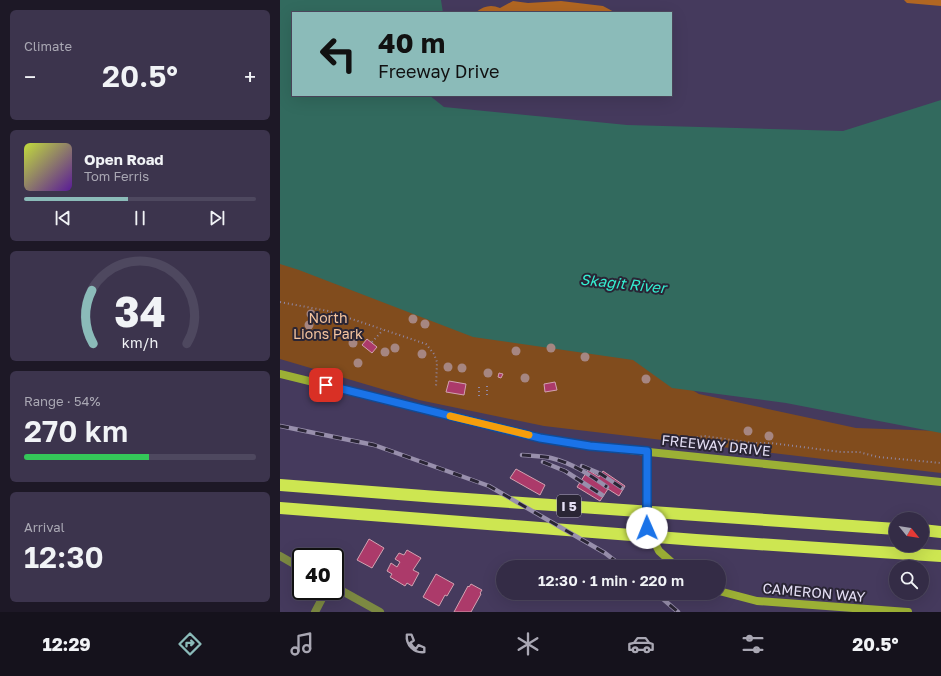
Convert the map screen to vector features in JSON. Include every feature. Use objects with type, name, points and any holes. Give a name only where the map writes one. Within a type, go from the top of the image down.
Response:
[{"type":"highway","name":"I 5","points":[[280,485],[889,528]]},
{"type":"highway","name":"I 5","points":[[280,508],[696,540],[941,556]]},
{"type":"highway","points":[[929,531],[941,532]]},
{"type":"street","name":"FREEWAY DRIVE","points":[[280,374],[540,438],[590,446],[941,482]]},
{"type":"street","points":[[647,451],[647,528],[659,552],[669,560]]},
{"type":"street","points":[[280,556],[292,563]]},
{"type":"street","points":[[344,592],[380,612]]},
{"type":"street","name":"CAMERON WAY","points":[[726,593],[757,600],[908,612]]},
{"type":"street","points":[[315,612],[321,600]]},
{"type":"path","points":[[280,302],[328,311],[426,344],[434,354],[437,362],[436,387]]},
{"type":"path","points":[[372,342],[383,330]]},
{"type":"path","points":[[479,384],[479,396]]},
{"type":"path","points":[[487,386],[487,397]]},
{"type":"path","points":[[681,440],[704,436],[753,443],[771,443],[841,452],[859,452],[878,457],[941,463]]},
{"type":"green space","name":"North Lions Park","points":[[280,259],[615,345],[699,394],[856,428],[941,431],[941,473],[544,426],[419,400],[280,359]]},
{"type":"shaded area","points":[[904,0],[941,0],[941,6],[907,3]]},
{"type":"shaded area","points":[[513,1],[528,3],[561,1],[603,6],[614,12],[476,12],[485,7],[491,6],[500,8]]},
{"type":"water","name":"Skagit River","points":[[280,0],[441,0],[443,12],[292,12],[292,96],[430,96],[444,107],[627,125],[843,131],[941,100],[941,433],[786,403],[672,388],[633,360],[473,337],[280,264]]},
{"type":"building","points":[[367,339],[377,347],[372,353],[362,345]]},
{"type":"building","points":[[499,373],[503,374],[501,378],[498,377]]},
{"type":"building","points":[[449,381],[466,384],[464,395],[446,392]]},
{"type":"building","points":[[555,382],[557,390],[545,392],[544,384]]},
{"type":"building","points":[[516,469],[545,485],[540,495],[510,478]]},
{"type":"building","points":[[588,470],[599,477],[603,471],[625,486],[619,496],[608,489],[600,501],[577,487]]},
{"type":"building","points":[[369,539],[384,548],[372,568],[357,560]]},
{"type":"building","points":[[407,550],[421,558],[413,570],[419,573],[412,586],[407,583],[405,586],[390,577],[392,574],[387,571],[391,563],[397,567],[400,562],[395,559],[399,553],[404,555]]},
{"type":"building","points":[[436,574],[454,584],[447,596],[445,595],[439,606],[423,597]]},
{"type":"building","points":[[471,584],[482,590],[471,612],[454,612],[468,586],[469,587]]},
{"type":"railway","points":[[280,426],[374,445],[489,486],[605,553],[614,560]]},
{"type":"railway","points":[[522,455],[548,457],[559,460],[573,466],[607,487]]},
{"type":"railway","points":[[543,462],[565,471],[602,495]]},
{"type":"railway","points":[[582,466],[601,474],[622,488]]},
{"type":"railway","points":[[664,600],[678,612]]},
{"type":"slow traffic","points":[[450,416],[529,435]]},
{"type":"route","points":[[326,385],[540,438],[590,446],[647,451],[647,528]]}]
